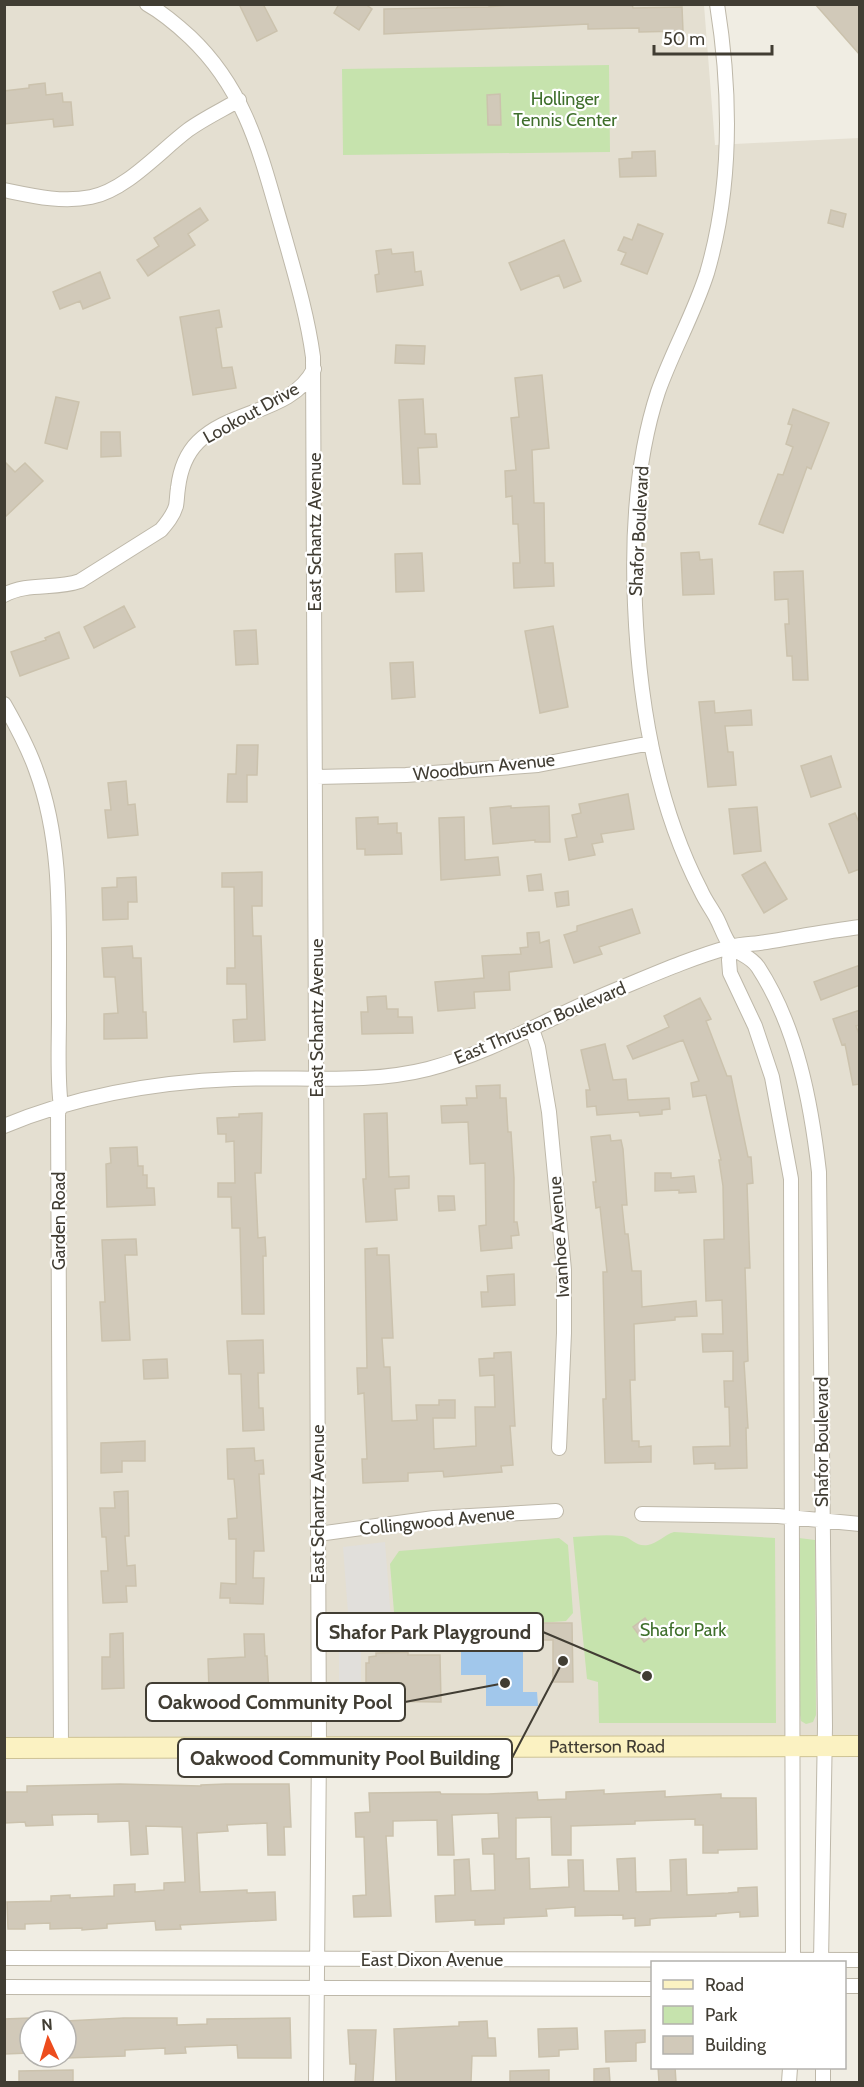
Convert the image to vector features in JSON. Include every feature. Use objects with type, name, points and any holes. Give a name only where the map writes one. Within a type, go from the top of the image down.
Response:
[{"type":"main road","name":"Patterson Road","points":[[4,1748],[860,1746]]},
{"type":"street","name":"Shafor Boulevard","points":[[717,4],[722,36],[726,110],[725,173],[717,227],[707,271],[695,308],[659,389],[641,462],[636,506],[635,603],[639,657],[651,743],[663,794],[700,890],[731,947],[749,956],[756,963],[775,998],[804,1077],[814,1127],[819,1172],[825,1746],[821,1961]]},
{"type":"street","name":"East Schantz Avenue","points":[[152,6],[176,23],[202,48],[225,76],[239,100],[256,140],[303,303],[314,369],[319,1748],[316,2082]]},
{"type":"street","points":[[4,190],[64,200],[109,192],[125,182],[191,128],[239,100]]},
{"type":"street","name":"Lookout Drive","points":[[4,595],[24,588],[54,587],[80,581],[161,530],[171,518],[176,506],[182,469],[190,451],[213,430],[287,397],[302,386],[314,369]]},
{"type":"street","name":"Garden Road","points":[[4,704],[37,771],[54,843],[58,889],[61,1107],[58,1112],[61,1748]]},
{"type":"street","name":"Woodburn Avenue","points":[[316,777],[406,775],[538,765],[651,743]]},
{"type":"street","name":"East Thruston Boulevard","points":[[4,1126],[61,1107],[127,1091],[185,1083],[235,1079],[384,1076],[426,1069],[489,1048],[609,993],[731,947],[860,927]]},
{"type":"street","name":"Shafor Boulevard","points":[[731,947],[730,973],[754,1026],[772,1077],[792,1179],[793,1961]]},
{"type":"street","name":"Ivanhoe Avenue","points":[[532,1029],[538,1047],[549,1112],[564,1270],[563,1385],[559,1448]]},
{"type":"street","name":"Collingwood Avenue","points":[[318,1534],[435,1518],[556,1511]]},
{"type":"street","points":[[642,1514],[792,1516],[860,1524]]},
{"type":"street","name":"East Dixon Avenue","points":[[4,1958],[793,1961],[860,1959]]},
{"type":"street","name":"East Dixon Avenue","points":[[4,1987],[651,1989]]},
{"type":"shaded area","points":[[4,5],[704,5],[715,145],[859,138],[859,1739],[5,1740]]},
{"type":"shaded area","points":[[385,1542],[392,1633],[376,1634],[374,1645],[361,1646],[361,1694],[354,1712],[342,1713],[339,1699],[339,1634],[349,1626],[343,1547]]},
{"type":"green space","name":"Hollinger Tennis Center","points":[[609,65],[610,152],[343,155],[342,69]]},
{"type":"green space","name":"Shafor Park","points":[[674,1532],[775,1538],[776,1723],[599,1723],[598,1682],[587,1679],[573,1537],[622,1536],[636,1543],[648,1545]]},
{"type":"green space","points":[[559,1538],[568,1545],[573,1613],[566,1621],[407,1633],[395,1624],[390,1564],[399,1551]]},
{"type":"green space","points":[[799,1538],[815,1540],[816,1715],[813,1722],[806,1724],[801,1721],[800,1715]]},
{"type":"water","points":[[461,1646],[523,1646],[523,1692],[537,1692],[538,1706],[486,1706],[486,1675],[461,1675]]},
{"type":"building","points":[[239,4],[263,4],[277,31],[257,41]]},
{"type":"building","points":[[339,4],[365,4],[372,9],[359,30],[334,13]]},
{"type":"building","points":[[519,4],[632,4],[633,8],[682,7],[683,31],[639,32],[639,28],[588,29],[588,24],[384,34],[384,9],[488,7]]},
{"type":"building","points":[[815,4],[860,4],[860,55]]},
{"type":"building","points":[[45,83],[46,95],[62,93],[63,102],[71,102],[73,125],[54,127],[53,119],[4,124],[4,91],[29,88],[29,85]]},
{"type":"building","points":[[500,94],[501,125],[488,125],[487,95]]},
{"type":"building","points":[[655,151],[656,176],[620,177],[619,159],[632,158],[632,152]]},
{"type":"building","points":[[200,208],[208,220],[188,234],[195,245],[148,276],[137,260],[159,246],[154,238]]},
{"type":"building","points":[[831,210],[846,214],[843,227],[828,223]]},
{"type":"building","points":[[638,224],[663,234],[647,274],[621,264],[626,253],[618,250],[624,237],[632,240]]},
{"type":"building","points":[[564,240],[581,281],[564,288],[559,275],[521,290],[509,263]]},
{"type":"building","points":[[391,249],[392,254],[413,252],[415,272],[421,271],[423,285],[377,292],[375,275],[379,274],[376,251]]},
{"type":"building","points":[[100,272],[110,298],[83,309],[80,301],[60,309],[53,292]]},
{"type":"building","points":[[219,310],[222,327],[216,328],[222,368],[232,367],[236,388],[193,395],[180,317]]},
{"type":"building","points":[[396,345],[425,346],[424,364],[395,363]]},
{"type":"building","points":[[542,375],[549,448],[532,450],[534,503],[544,503],[545,563],[553,563],[554,586],[514,588],[513,563],[520,563],[518,524],[513,524],[512,496],[506,497],[505,471],[516,470],[511,418],[519,417],[515,378]]},
{"type":"building","points":[[56,397],[79,402],[67,449],[45,443]]},
{"type":"building","points":[[423,399],[425,434],[436,434],[437,447],[418,448],[420,484],[403,484],[399,400]]},
{"type":"building","points":[[793,409],[829,423],[811,469],[807,467],[783,533],[759,524],[778,474],[783,475],[793,447],[786,444],[792,425],[788,424]]},
{"type":"building","points":[[101,432],[120,432],[121,456],[101,457]]},
{"type":"building","points":[[4,461],[15,472],[25,463],[43,481],[4,518]]},
{"type":"building","points":[[699,552],[700,560],[712,559],[714,594],[683,595],[681,553]]},
{"type":"building","points":[[422,553],[424,591],[396,592],[395,554]]},
{"type":"building","points":[[803,571],[808,680],[793,680],[792,656],[787,656],[785,624],[789,624],[788,599],[775,600],[774,572]]},
{"type":"building","points":[[124,606],[135,627],[94,648],[84,627]]},
{"type":"building","points":[[553,626],[568,707],[540,713],[525,631]]},
{"type":"building","points":[[256,630],[258,664],[236,665],[234,631]]},
{"type":"building","points":[[59,632],[69,658],[20,676],[11,652],[46,640],[45,638]]},
{"type":"building","points":[[413,662],[415,697],[392,699],[390,663]]},
{"type":"building","points":[[714,701],[715,713],[751,710],[752,725],[725,726],[728,752],[733,752],[736,785],[708,787],[699,702]]},
{"type":"building","points":[[237,745],[258,745],[257,775],[247,775],[247,802],[227,802],[228,774],[236,774]]},
{"type":"building","points":[[831,756],[841,787],[811,797],[801,766]]},
{"type":"building","points":[[126,781],[128,805],[135,804],[138,835],[108,838],[105,810],[111,810],[108,783]]},
{"type":"building","points":[[628,794],[634,829],[601,834],[603,842],[592,844],[595,855],[569,860],[565,839],[577,837],[572,815],[581,813],[579,804]]},
{"type":"building","points":[[511,806],[511,808],[549,806],[550,842],[535,842],[535,840],[493,844],[490,808]]},
{"type":"building","points":[[757,807],[761,851],[734,854],[729,809]]},
{"type":"building","points":[[855,813],[860,825],[860,869],[849,873],[829,824]]},
{"type":"building","points":[[378,817],[378,824],[397,823],[397,833],[401,833],[402,854],[365,855],[365,849],[357,849],[356,818]]},
{"type":"building","points":[[464,817],[465,860],[498,857],[500,875],[441,880],[439,818]]},
{"type":"building","points":[[765,862],[787,899],[764,913],[742,875]]},
{"type":"building","points":[[262,872],[262,906],[252,906],[253,936],[261,936],[265,1040],[234,1042],[233,1020],[247,1019],[246,984],[227,984],[227,968],[235,968],[234,887],[222,887],[222,873]]},
{"type":"building","points":[[541,874],[543,890],[529,891],[527,876]]},
{"type":"building","points":[[136,877],[137,902],[128,902],[128,919],[103,920],[102,888],[117,887],[117,878]]},
{"type":"building","points":[[568,891],[569,905],[557,907],[555,893]]},
{"type":"building","points":[[632,909],[640,933],[599,947],[602,954],[574,963],[564,935],[577,931],[577,926]]},
{"type":"building","points":[[539,932],[540,943],[549,940],[552,967],[509,972],[510,990],[474,992],[475,1008],[438,1011],[435,982],[484,978],[482,956],[521,954],[520,948],[528,947],[527,933]]},
{"type":"building","points":[[132,946],[133,958],[141,958],[143,1012],[146,1012],[147,1038],[104,1039],[104,1014],[118,1013],[115,977],[104,977],[102,948]]},
{"type":"building","points":[[860,965],[860,985],[821,1000],[814,982]]},
{"type":"building","points":[[386,996],[387,1009],[398,1009],[398,1017],[412,1017],[413,1033],[362,1034],[361,1012],[368,1012],[367,997]]},
{"type":"building","points":[[700,998],[711,1019],[706,1021],[727,1076],[731,1076],[748,1157],[751,1157],[753,1183],[747,1184],[750,1268],[745,1268],[748,1361],[744,1362],[748,1428],[746,1428],[747,1468],[715,1469],[715,1463],[694,1464],[693,1447],[730,1446],[729,1407],[725,1407],[724,1381],[733,1381],[733,1351],[703,1352],[702,1334],[723,1334],[722,1300],[706,1301],[704,1240],[724,1239],[723,1186],[719,1160],[721,1160],[706,1095],[693,1097],[691,1083],[699,1081],[683,1040],[633,1059],[627,1046],[669,1027],[664,1016]]},
{"type":"building","points":[[860,1010],[860,1025],[856,1026],[860,1037],[860,1084],[853,1085],[845,1044],[842,1045],[833,1019]]},
{"type":"building","points":[[605,1044],[613,1080],[626,1079],[628,1100],[669,1098],[670,1109],[662,1110],[662,1114],[640,1116],[639,1112],[597,1115],[596,1106],[587,1107],[586,1090],[590,1090],[581,1050]]},
{"type":"building","points":[[500,1085],[500,1098],[506,1098],[508,1132],[511,1132],[514,1222],[517,1222],[519,1235],[511,1236],[512,1248],[481,1251],[479,1226],[486,1225],[485,1163],[470,1164],[468,1122],[442,1123],[441,1106],[467,1105],[466,1098],[477,1098],[476,1086]]},
{"type":"building","points":[[262,1113],[261,1173],[255,1173],[258,1238],[265,1237],[264,1314],[242,1314],[240,1228],[232,1228],[231,1197],[218,1197],[218,1183],[235,1183],[234,1141],[226,1142],[226,1134],[218,1134],[217,1118]]},
{"type":"building","points":[[387,1113],[389,1177],[409,1176],[409,1188],[395,1189],[397,1220],[366,1222],[363,1179],[366,1179],[364,1114]]},
{"type":"building","points":[[610,1135],[611,1141],[621,1140],[623,1149],[627,1205],[622,1205],[625,1234],[628,1234],[632,1271],[641,1271],[642,1307],[696,1301],[697,1316],[634,1324],[635,1380],[630,1380],[632,1441],[639,1441],[639,1447],[651,1446],[651,1462],[605,1463],[603,1272],[607,1272],[600,1207],[596,1208],[593,1182],[596,1182],[591,1137]]},
{"type":"building","points":[[137,1147],[138,1166],[143,1166],[143,1175],[147,1175],[147,1188],[154,1188],[155,1205],[107,1207],[106,1164],[111,1163],[110,1148]]},
{"type":"building","points":[[655,1173],[671,1173],[671,1178],[694,1176],[696,1192],[655,1191]]},
{"type":"building","points":[[438,1196],[454,1196],[455,1210],[439,1211]]},
{"type":"building","points":[[136,1239],[137,1255],[125,1255],[130,1340],[102,1341],[100,1302],[105,1302],[102,1240]]},
{"type":"building","points":[[377,1248],[377,1255],[389,1255],[393,1338],[382,1338],[384,1367],[390,1367],[392,1421],[417,1420],[416,1405],[439,1405],[439,1400],[455,1400],[455,1418],[433,1418],[434,1449],[476,1446],[475,1407],[495,1407],[494,1375],[480,1376],[479,1359],[494,1358],[494,1353],[511,1352],[515,1426],[510,1426],[513,1465],[501,1466],[502,1472],[444,1477],[443,1471],[408,1473],[408,1481],[363,1483],[362,1459],[367,1459],[364,1393],[358,1394],[357,1368],[367,1368],[365,1249]]},
{"type":"building","points":[[514,1274],[515,1305],[482,1307],[481,1292],[488,1292],[487,1276]]},
{"type":"building","points":[[263,1340],[264,1373],[258,1373],[259,1408],[263,1408],[264,1430],[243,1431],[241,1374],[229,1374],[227,1341]]},
{"type":"building","points":[[167,1359],[168,1378],[144,1379],[143,1360]]},
{"type":"building","points":[[145,1441],[145,1461],[122,1461],[122,1472],[101,1473],[101,1443]]},
{"type":"building","points":[[254,1448],[255,1461],[263,1460],[264,1474],[259,1474],[264,1551],[254,1551],[253,1578],[264,1578],[263,1604],[230,1603],[230,1598],[220,1598],[221,1583],[236,1584],[236,1539],[229,1539],[228,1519],[237,1518],[234,1479],[228,1479],[227,1449]]},
{"type":"building","points":[[128,1491],[129,1536],[125,1536],[127,1566],[135,1565],[136,1586],[126,1586],[127,1602],[103,1603],[101,1571],[108,1571],[106,1537],[102,1537],[100,1508],[115,1508],[114,1492]]},
{"type":"building","points":[[645,1618],[656,1633],[644,1642],[633,1627]]},
{"type":"building","points":[[534,1623],[572,1623],[573,1682],[553,1682],[553,1640],[534,1640]]},
{"type":"building","points":[[123,1633],[124,1688],[102,1689],[102,1657],[110,1657],[110,1634]]},
{"type":"building","points":[[244,1634],[264,1634],[269,1695],[246,1696],[246,1689],[209,1690],[208,1659],[245,1657]]},
{"type":"building","points":[[408,1652],[408,1655],[440,1655],[441,1702],[369,1701],[369,1694],[366,1694],[366,1663],[369,1663],[369,1657],[376,1656],[376,1653]]},
{"type":"building","points":[[120,1784],[201,1786],[289,1784],[291,1827],[284,1827],[285,1855],[268,1855],[267,1823],[227,1825],[228,1831],[197,1833],[200,1892],[247,1890],[247,1893],[275,1892],[276,1920],[180,1925],[181,1929],[156,1930],[155,1921],[107,1924],[107,1928],[82,1930],[82,1928],[50,1929],[50,1923],[25,1924],[25,1929],[8,1929],[7,1902],[51,1901],[51,1896],[70,1895],[70,1898],[114,1896],[114,1885],[135,1884],[135,1892],[164,1890],[164,1883],[185,1882],[182,1827],[146,1826],[148,1854],[131,1855],[129,1821],[98,1822],[98,1814],[52,1815],[53,1825],[26,1826],[25,1822],[5,1823],[4,1792],[27,1792],[27,1786]]},
{"type":"building","points":[[604,1790],[604,1794],[665,1791],[665,1797],[721,1794],[721,1798],[756,1798],[757,1849],[718,1850],[718,1853],[703,1853],[703,1825],[695,1825],[695,1819],[571,1826],[571,1855],[552,1855],[551,1817],[516,1818],[516,1859],[529,1858],[530,1889],[569,1887],[568,1860],[583,1860],[584,1891],[619,1891],[617,1859],[635,1858],[636,1892],[671,1891],[670,1860],[686,1859],[687,1895],[738,1892],[738,1888],[757,1887],[758,1916],[740,1917],[740,1912],[716,1914],[716,1916],[658,1918],[650,1919],[650,1925],[635,1926],[635,1918],[623,1919],[623,1915],[575,1916],[575,1907],[546,1909],[547,1916],[504,1918],[504,1924],[475,1925],[475,1920],[436,1922],[435,1896],[455,1895],[454,1860],[469,1859],[471,1891],[495,1890],[494,1854],[483,1854],[482,1839],[499,1838],[498,1813],[452,1815],[454,1855],[438,1855],[437,1820],[393,1821],[393,1836],[386,1836],[391,1916],[354,1917],[353,1896],[366,1895],[364,1837],[356,1837],[355,1813],[370,1812],[369,1793],[537,1792],[538,1800],[566,1799],[566,1792]]},
{"type":"building","points":[[18,2018],[18,2053],[4,2054],[4,2019]]},
{"type":"building","points":[[177,2018],[177,2025],[207,2024],[207,2019],[290,2018],[291,2058],[238,2058],[237,2045],[185,2047],[186,2053],[165,2054],[165,2048],[125,2050],[125,2056],[78,2058],[78,2020]]},
{"type":"building","points":[[487,2021],[488,2038],[495,2038],[496,2056],[472,2056],[471,2082],[396,2082],[394,2029],[459,2026],[459,2022]]},
{"type":"building","points":[[577,2028],[578,2049],[559,2050],[559,2056],[539,2057],[538,2029]]},
{"type":"building","points":[[348,2030],[376,2030],[373,2082],[355,2082],[356,2064],[350,2064]]},
{"type":"building","points":[[645,2030],[645,2042],[636,2043],[636,2061],[606,2062],[605,2031]]},
{"type":"building","points":[[609,2068],[610,2082],[594,2082],[594,2069]]},
{"type":"building","points":[[658,2069],[675,2069],[676,2082],[659,2082]]},
{"type":"building","points":[[73,2070],[73,2082],[19,2082],[19,2071]]},
{"type":"building","points":[[549,2070],[549,2082],[510,2082],[510,2071]]},
{"type":"place","name":"Oakwood Community Pool Building","points":[[563,1661]]},
{"type":"place","name":"Shafor Park Playground","points":[[647,1676]]},
{"type":"place","name":"Oakwood Community Pool","points":[[505,1683]]}]
